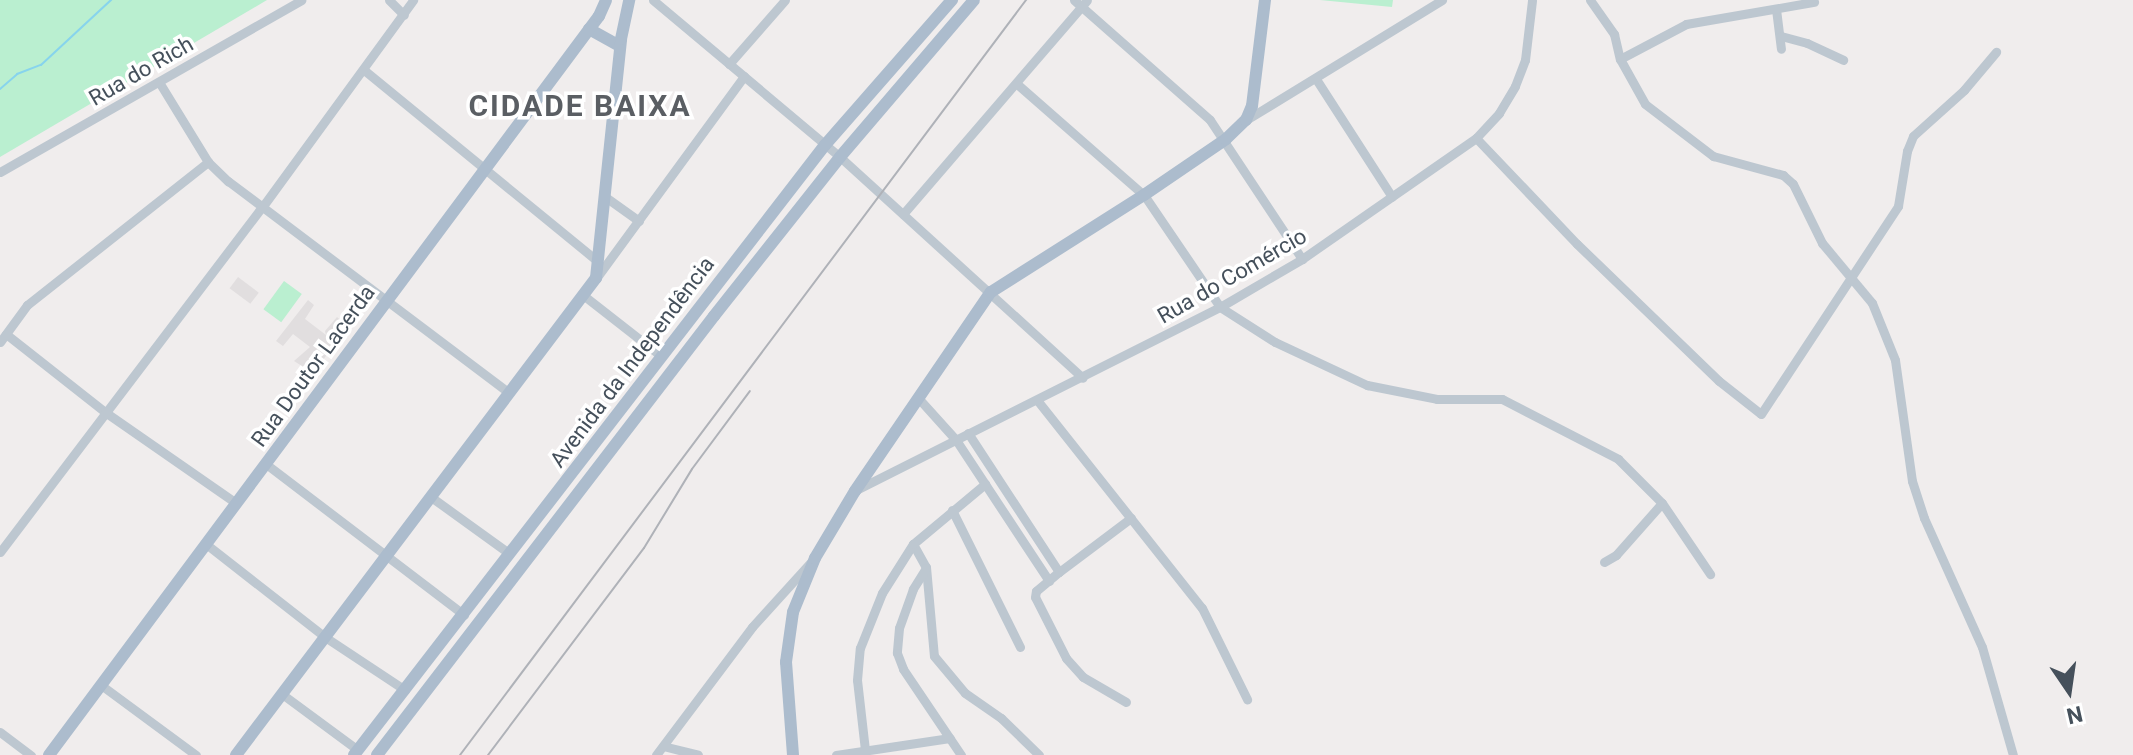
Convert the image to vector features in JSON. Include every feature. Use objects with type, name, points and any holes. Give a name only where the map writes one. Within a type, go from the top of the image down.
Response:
[{"type":"main road","name":"Rua Doutor Lacerda","points":[[49,755],[589,29],[606,0]]},
{"type":"main road","points":[[236,755],[596,278],[620,46],[629,0]]},
{"type":"main road","name":"Avenida da Independência","points":[[356,752],[825,145],[952,0]]},
{"type":"main road","name":"Avenida da Independência","points":[[377,755],[771,244],[840,157],[974,0]]},
{"type":"main road","points":[[793,755],[786,642],[793,612],[815,558],[855,491],[991,292],[1144,195],[1226,139],[1246,120],[1252,106],[1265,0]]},
{"type":"main road","points":[[589,29],[620,46]]},
{"type":"main road","points":[[911,48],[925,58]]},
{"type":"main road","points":[[756,233],[771,244]]},
{"type":"main road","points":[[746,246],[761,257]]},
{"type":"main road","points":[[590,451],[603,460]]},
{"type":"main road","points":[[435,653],[449,663]]},
{"type":"street","name":"Rua do Rich","points":[[0,172],[301,0]]},
{"type":"street","points":[[389,0],[404,15]]},
{"type":"street","points":[[0,552],[263,206],[413,0]]},
{"type":"street","points":[[729,64],[785,0]]},
{"type":"street","points":[[1246,120],[1442,0]]},
{"type":"street","name":"Rua do Comércio","points":[[855,491],[1220,307],[1302,259],[1476,138],[1499,113],[1515,86],[1525,60],[1532,0]]},
{"type":"street","points":[[1590,0],[1614,34],[1620,59],[1645,104],[1713,156],[1783,175],[1793,184],[1822,243],[1872,303],[1895,360],[1912,481],[1924,518],[1982,647],[2013,755]]},
{"type":"street","points":[[658,1],[840,157],[1083,378]]},
{"type":"street","points":[[903,214],[1017,84],[1081,2],[1210,120],[1226,139],[1302,259]]},
{"type":"street","points":[[1620,59],[1686,24],[1814,2]]},
{"type":"street","points":[[1776,9],[1781,49]]},
{"type":"street","points":[[1781,36],[1807,43],[1843,60]]},
{"type":"street","points":[[1476,138],[1577,244],[1755,413],[1761,414],[1898,206],[1907,151],[1913,136],[1964,90],[1996,52]]},
{"type":"street","points":[[364,70],[597,261]]},
{"type":"street","points":[[596,278],[744,76]]},
{"type":"street","points":[[1316,79],[1392,197]]},
{"type":"street","points":[[159,82],[208,162],[509,393]]},
{"type":"street","points":[[1017,84],[1144,195],[1220,307],[1275,342],[1367,385],[1437,399],[1502,399],[1618,459],[1662,503],[1710,574]]},
{"type":"street","points":[[208,162],[27,305],[3,338],[236,503]]},
{"type":"street","points":[[604,196],[639,221]]},
{"type":"street","points":[[583,295],[661,356]]},
{"type":"street","points":[[920,400],[956,440],[1049,581]]},
{"type":"street","points":[[1037,400],[1202,608],[1247,699]]},
{"type":"street","points":[[968,433],[1059,572]]},
{"type":"street","points":[[266,464],[464,615]]},
{"type":"street","points":[[865,750],[857,680],[860,648],[882,593],[913,544],[985,484]]},
{"type":"street","points":[[431,497],[510,554]]},
{"type":"street","points":[[1604,562],[1626,544],[1662,503]]},
{"type":"street","points":[[952,510],[1020,647]]},
{"type":"street","points":[[1126,702],[1083,677],[1066,658],[1035,597],[1036,591],[1059,572],[1131,518]]},
{"type":"street","points":[[206,544],[325,637],[405,690]]},
{"type":"street","points":[[913,544],[926,567],[934,656],[965,693],[1001,718],[1039,755]]},
{"type":"street","points":[[660,751],[752,627],[815,558]]},
{"type":"street","points":[[926,567],[899,628],[897,653],[903,669],[961,755]]},
{"type":"street","points":[[101,685],[196,755]]},
{"type":"street","points":[[282,694],[356,752]]},
{"type":"street","points":[[0,732],[31,755]]},
{"type":"street","points":[[836,755],[950,738]]},
{"type":"street","points":[[660,751],[698,755]]},
{"type":"shaded area","points":[[238,277],[259,293],[250,304],[230,288]]},
{"type":"shaded area","points":[[308,300],[314,305],[305,319],[326,335],[325,331],[337,317],[348,327],[313,373],[294,361],[310,347],[293,334],[283,346],[276,341]]},
{"type":"green space","points":[[0,0],[267,0],[0,157]]},
{"type":"green space","points":[[1320,0],[1393,0],[1392,7]]},
{"type":"green space","points":[[284,281],[302,294],[281,322],[263,309]]},
{"type":"waterway","points":[[0,89],[17,74],[41,65],[111,0]]},
{"type":"railway","points":[[460,755],[1026,0]]},
{"type":"railway","points":[[488,755],[644,548],[692,469],[750,391]]},
{"type":"district","name":"CIDADE BAIXA","points":[[580,106]]}]
